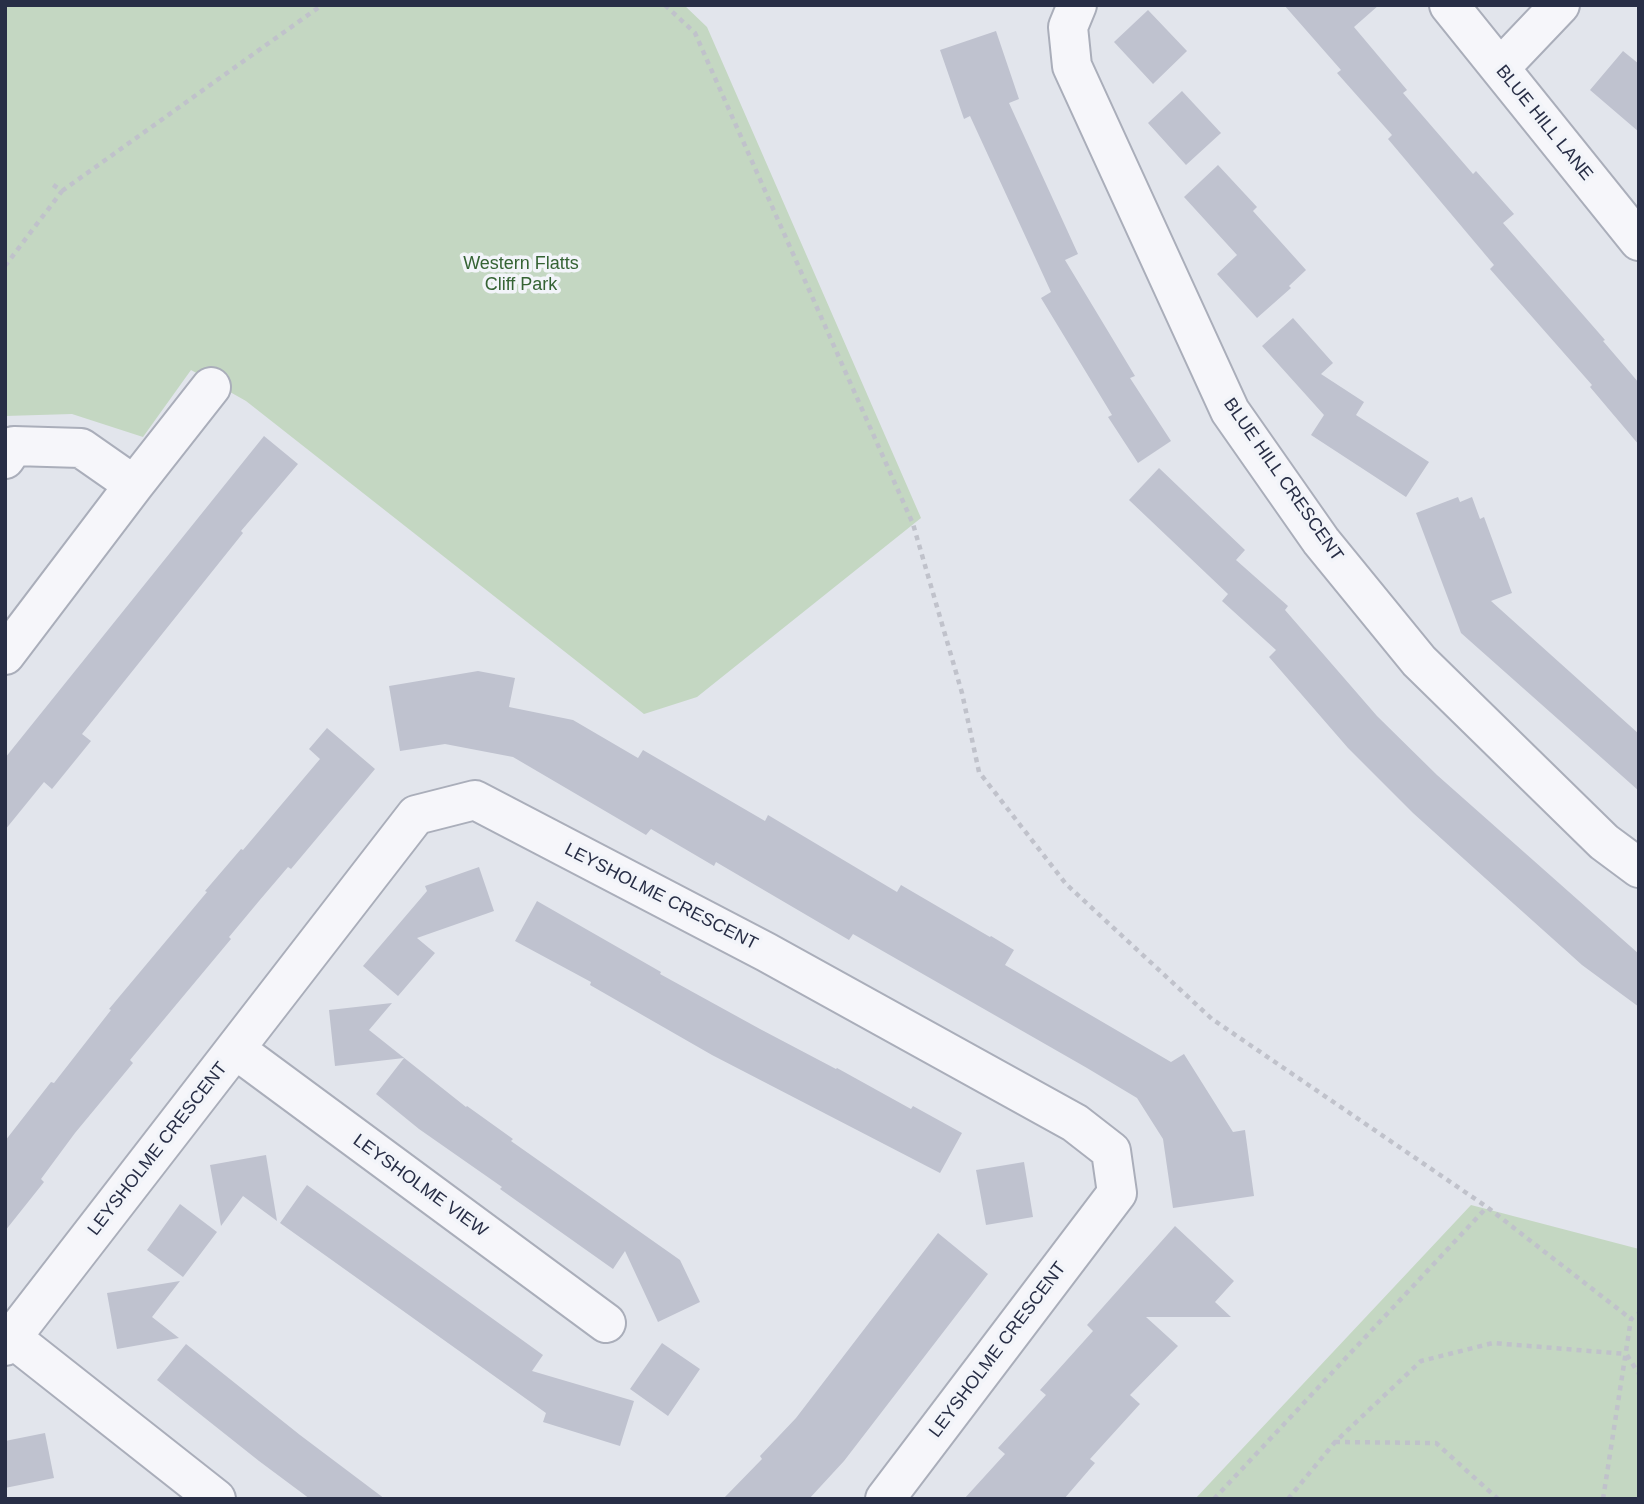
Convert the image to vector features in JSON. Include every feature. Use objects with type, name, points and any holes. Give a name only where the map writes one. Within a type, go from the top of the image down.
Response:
[{"type":"street","name":"BLUE HILL CRESCENT","points":[[1077,5],[1068,27],[1072,66],[1230,411],[1321,541],[1419,661],[1604,842],[1639,868]]},
{"type":"street","name":"BLUE HILL LANE","points":[[1449,5],[1639,241]]},
{"type":"street","points":[[1500,68],[1560,5]]},
{"type":"street","points":[[5,655],[211,387]]},
{"type":"street","points":[[5,458],[14,446],[81,448],[134,485]]},
{"type":"street","name":"LEYSHOLME CRESCENT","points":[[9,1342],[415,815],[475,800],[765,951],[1075,1123],[1111,1151],[1117,1194],[885,1499]]},
{"type":"street","name":"LEYSHOLME VIEW","points":[[235,1049],[606,1323]]},
{"type":"street","points":[[9,1342],[216,1499]]},
{"type":"path","points":[[5,266],[62,191],[322,5]]},
{"type":"path","points":[[665,5],[695,33],[913,524],[962,693],[979,772],[1066,884],[1212,1019],[1487,1207],[1631,1319]]},
{"type":"path","points":[[52,184],[62,191]]},
{"type":"path","points":[[1214,1499],[1487,1207]]},
{"type":"path","points":[[1603,1499],[1631,1319],[1639,1313]]},
{"type":"path","points":[[1288,1499],[1335,1442],[1421,1361],[1493,1343],[1626,1354]]},
{"type":"path","points":[[1626,1354],[1639,1374]]},
{"type":"path","points":[[1335,1442],[1436,1444],[1498,1499]]},
{"type":"green space","name":"Western Flatts Cliff Park","points":[[5,5],[684,5],[707,27],[921,518],[697,697],[644,714],[246,401],[191,370],[143,437],[72,414],[5,416]]},
{"type":"green space","points":[[1471,1205],[1639,1249],[1639,1499],[1195,1499]]},
{"type":"building","points":[[1284,5],[1379,5],[1354,27],[1407,90],[1403,93],[1473,174],[1476,171],[1514,214],[1503,223],[1639,383],[1639,445],[1590,387],[1592,385],[1490,269],[1494,265],[1388,139],[1392,135],[1337,73],[1341,70]]},
{"type":"building","points":[[1148,10],[1187,51],[1153,84],[1114,42]]},
{"type":"building","points":[[996,31],[1019,99],[1009,103],[1078,254],[1065,260],[1135,376],[1130,378],[1171,441],[1138,463],[1108,417],[1112,415],[1041,298],[1051,292],[970,116],[964,119],[940,50]]},
{"type":"building","points":[[1623,51],[1639,64],[1639,132],[1590,90]]},
{"type":"building","points":[[1182,91],[1221,133],[1186,165],[1148,123]]},
{"type":"building","points":[[1218,165],[1257,207],[1253,211],[1306,270],[1289,286],[1291,288],[1257,318],[1217,274],[1237,255],[1184,197]]},
{"type":"building","points":[[1293,318],[1333,363],[1321,374],[1364,402],[1356,415],[1429,462],[1406,497],[1311,435],[1324,415],[1262,346]]},
{"type":"building","points":[[264,436],[298,464],[241,531],[243,533],[82,734],[91,741],[52,789],[44,782],[5,830],[5,758]]},
{"type":"building","points":[[1159,468],[1245,550],[1236,560],[1288,606],[1285,610],[1377,716],[1437,775],[1639,954],[1639,1007],[1582,965],[1413,813],[1348,748],[1269,657],[1276,650],[1222,601],[1228,594],[1129,500]]},
{"type":"building","points":[[1458,497],[1460,502],[1472,497],[1480,519],[1484,517],[1512,593],[1491,601],[1639,734],[1639,791],[1461,633],[1416,513]]},
{"type":"building","points":[[478,671],[515,678],[509,707],[573,720],[638,758],[643,750],[765,821],[768,815],[897,892],[901,885],[991,936],[1014,950],[1005,965],[1171,1062],[1184,1054],[1233,1132],[1245,1130],[1254,1196],[1173,1208],[1163,1139],[1137,1098],[1087,1068],[853,934],[849,940],[716,862],[714,866],[651,829],[646,835],[513,757],[445,744],[400,751],[389,686]]},
{"type":"building","points":[[327,728],[375,769],[291,869],[288,867],[259,901],[229,937],[231,939],[130,1060],[133,1063],[75,1133],[41,1179],[44,1182],[5,1231],[5,1141],[51,1082],[54,1083],[111,1010],[109,1009],[207,892],[205,891],[320,759],[309,749]]},
{"type":"building","points":[[479,867],[494,911],[417,938],[435,953],[398,996],[363,966],[427,891],[425,886]]},
{"type":"building","points":[[537,901],[760,1029],[962,1133],[940,1173],[712,1055],[590,985],[591,982],[515,941]]},
{"type":"building","points":[[392,1003],[369,1030],[466,1107],[513,1139],[511,1141],[680,1260],[700,1302],[658,1322],[625,1251],[613,1269],[500,1189],[502,1187],[419,1129],[376,1094],[404,1058],[335,1066],[329,1010]]},
{"type":"building","points":[[266,1155],[277,1221],[243,1196],[221,1226],[210,1165]]},
{"type":"building","points":[[1024,1162],[1033,1217],[986,1225],[976,1170]]},
{"type":"building","points":[[307,1185],[543,1355],[532,1371],[634,1401],[620,1446],[543,1422],[546,1413],[280,1223]]},
{"type":"building","points":[[180,1204],[217,1232],[183,1277],[147,1250]]},
{"type":"building","points":[[1175,1226],[1234,1281],[1215,1302],[1231,1317],[1146,1317],[1178,1346],[1130,1395],[1140,1404],[1090,1459],[1095,1463],[1064,1499],[964,1499],[1005,1454],[998,1448],[1046,1395],[1040,1390],[1093,1331],[1087,1325]]},
{"type":"building","points":[[938,1233],[988,1274],[844,1461],[809,1499],[723,1499],[762,1459],[760,1456],[796,1418]]},
{"type":"building","points":[[180,1281],[152,1317],[179,1338],[117,1349],[107,1293]]},
{"type":"building","points":[[662,1343],[700,1369],[668,1416],[630,1389]]},
{"type":"building","points":[[186,1344],[385,1499],[310,1499],[259,1461],[157,1380]]},
{"type":"building","points":[[45,1433],[54,1478],[5,1488],[5,1441]]}]
